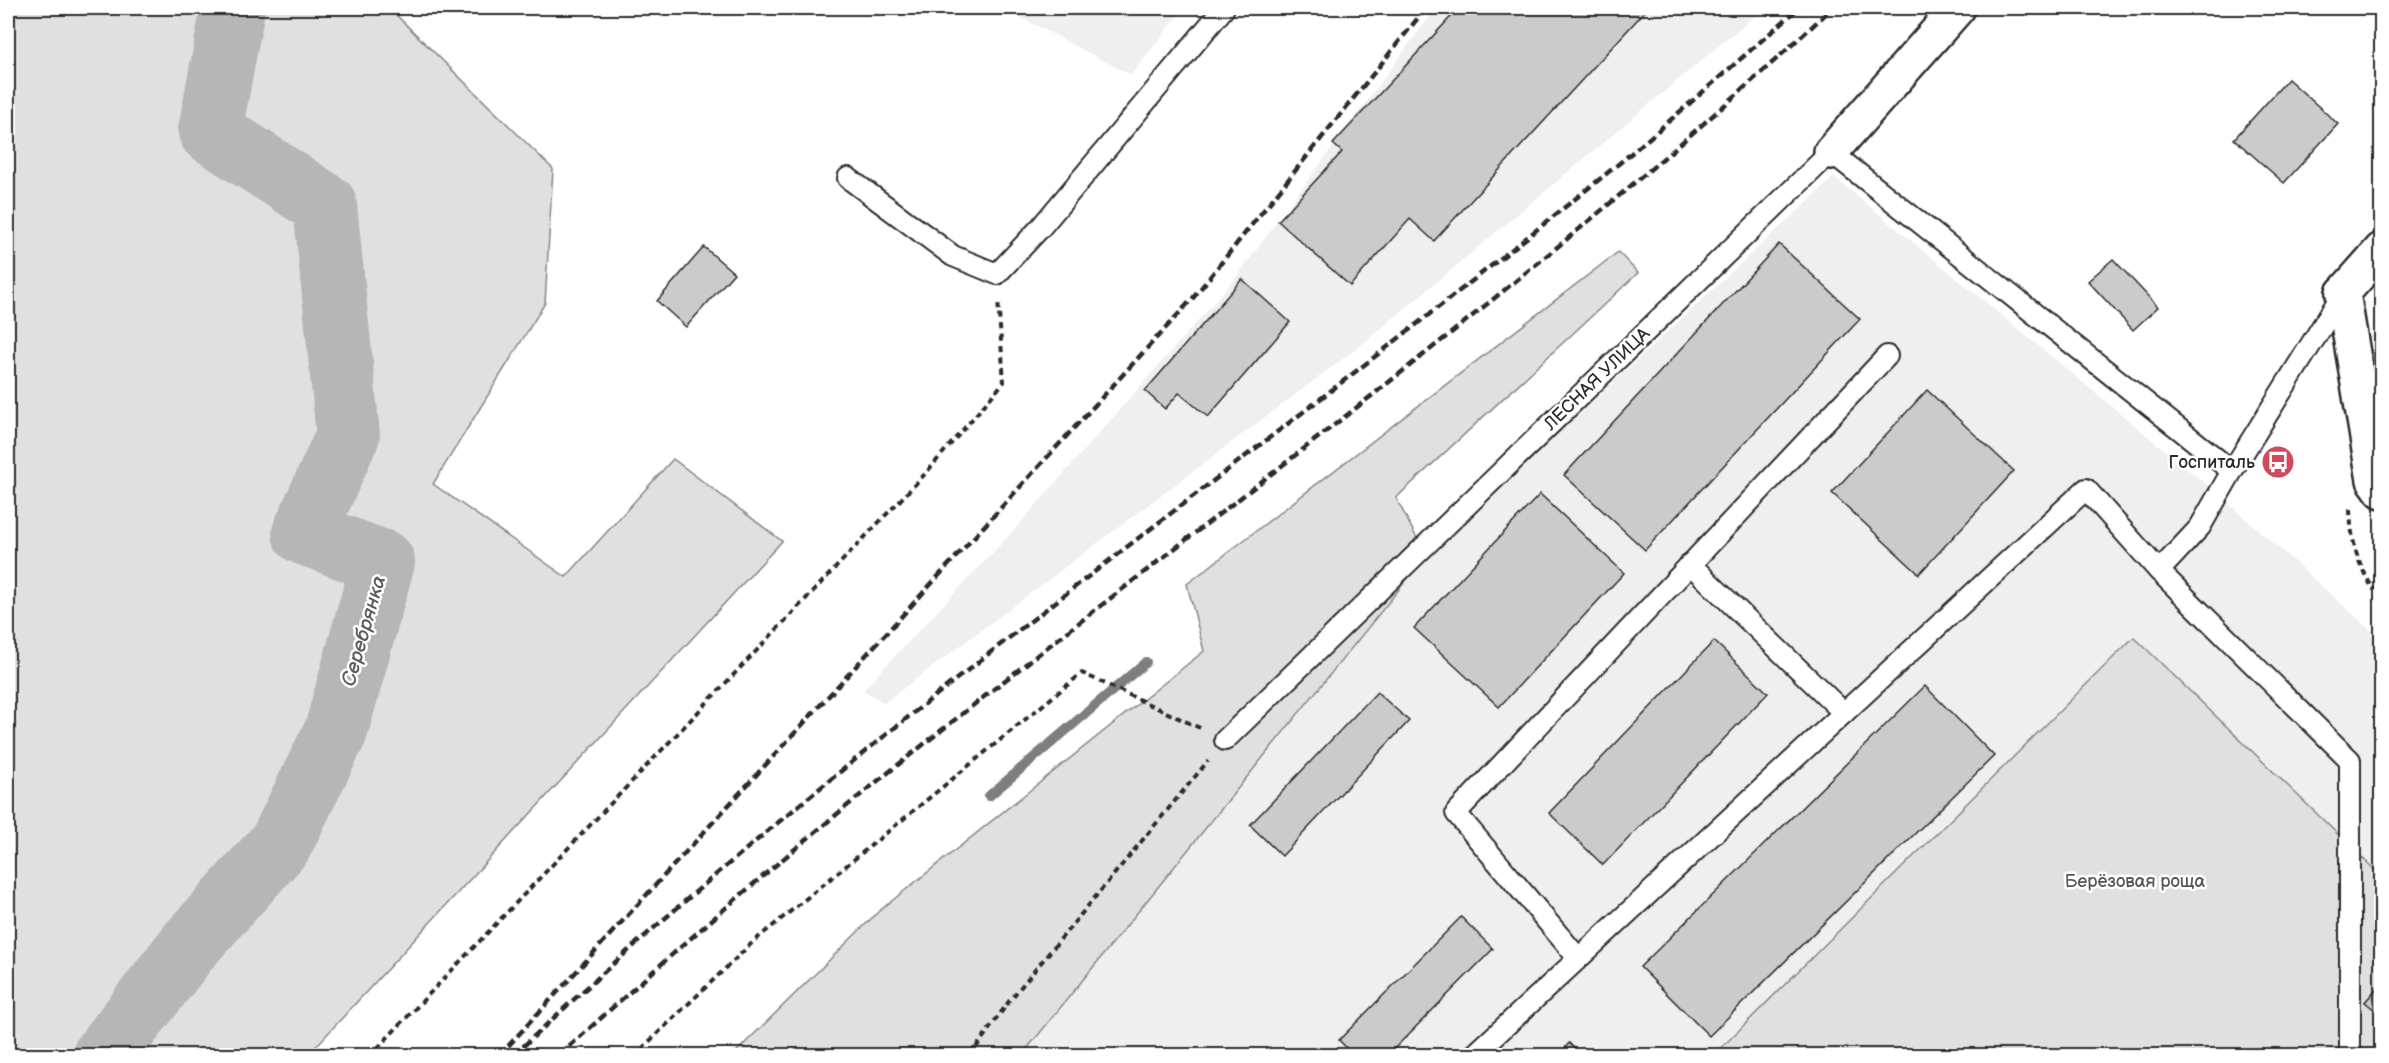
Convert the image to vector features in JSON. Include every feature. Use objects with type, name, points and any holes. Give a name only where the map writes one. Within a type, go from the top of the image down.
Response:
[{"type":"street","name":"ЛЕСНАЯ УЛИЦА","points":[[1831,152],[1958,8]]},
{"type":"street","points":[[2382,249],[2343,293],[2374,480],[2382,491]]},
{"type":"lane","points":[[848,178],[953,256],[997,274],[1041,228],[1224,8]]},
{"type":"lane","points":[[1831,152],[2232,471]]},
{"type":"lane","name":"ЛЕСНАЯ УЛИЦА","points":[[1226,740],[1831,152]]},
{"type":"lane","points":[[2159,571],[2200,527],[2232,471],[2343,293]]},
{"type":"lane","points":[[1578,958],[1456,813],[1887,356]]},
{"type":"lane","points":[[1473,1056],[2086,489],[2159,571],[2350,760],[2350,1056]]},
{"type":"lane","points":[[1690,564],[1844,713]]},
{"type":"path","points":[[370,1056],[925,474],[1004,382],[997,274]]},
{"type":"path","points":[[634,1056],[753,942],[1082,673],[1226,740],[1010,1000],[970,1056]]},
{"type":"shaded area","points":[[1003,8],[1184,8],[1131,75]]},
{"type":"shaded area","points":[[1436,8],[1764,8],[1360,346],[884,703],[863,690],[1016,528],[1237,276]]},
{"type":"shaded area","points":[[1834,177],[2219,495],[2381,639],[2381,1055],[1022,1056],[1426,556]]},
{"type":"green space","points":[[8,8],[389,8],[553,169],[545,303],[433,484],[566,577],[673,459],[782,541],[308,1055],[8,1055]]},
{"type":"green space","points":[[1618,252],[1638,273],[1396,498],[1426,556],[1022,1055],[732,1056],[878,912],[1204,651],[1187,584]]},
{"type":"green space","name":"Берёзовая роща","points":[[2134,637],[2377,872],[2381,868],[2381,1055],[1713,1056]]},
{"type":"building","points":[[1459,8],[1648,8],[1434,241],[1410,219],[1350,286],[1278,221],[1342,152],[1333,144]]},
{"type":"building","points":[[2288,79],[2338,124],[2284,183],[2234,139]]},
{"type":"building","points":[[1779,244],[1860,319],[1645,550],[1564,475]]},
{"type":"building","points":[[704,247],[734,273],[686,327],[657,301]]},
{"type":"building","points":[[2113,259],[2158,307],[2133,330],[2088,281]]},
{"type":"building","points":[[1242,279],[1290,322],[1208,417],[1179,393],[1165,409],[1145,391]]},
{"type":"building","points":[[1927,390],[2014,471],[1919,574],[1832,493]]},
{"type":"building","points":[[1540,494],[1624,573],[1499,707],[1414,628]]},
{"type":"building","points":[[1714,641],[1768,693],[1603,865],[1549,813]]},
{"type":"building","points":[[1925,686],[1994,756],[1709,1036],[1640,967]]},
{"type":"building","points":[[1377,692],[1409,721],[1282,856],[1250,825]]},
{"type":"building","points":[[1461,917],[1493,949],[1387,1056],[1354,1056],[1339,1040]]},
{"type":"building","points":[[2382,982],[2382,1016],[2365,1002]]},
{"type":"building","points":[[1569,1043],[1582,1056],[1558,1056]]},
{"type":"waterway","name":"Серебрянка","points":[[104,1056],[189,946],[281,843],[336,731],[383,562],[304,533],[348,435],[325,205],[210,131],[233,8]]},
{"type":"waterway","points":[[989,796],[1146,662]]},
{"type":"railway","points":[[499,1056],[1193,298],[1426,8]]},
{"type":"railway","points":[[513,1056],[729,863],[841,771],[1518,244],[1622,161],[1799,8]]},
{"type":"railway","points":[[559,1056],[769,871],[899,764],[1373,395],[1607,206],[1721,109],[1832,8]]},
{"type":"place","name":"Госпиталь","points":[[2278,462]]}]
